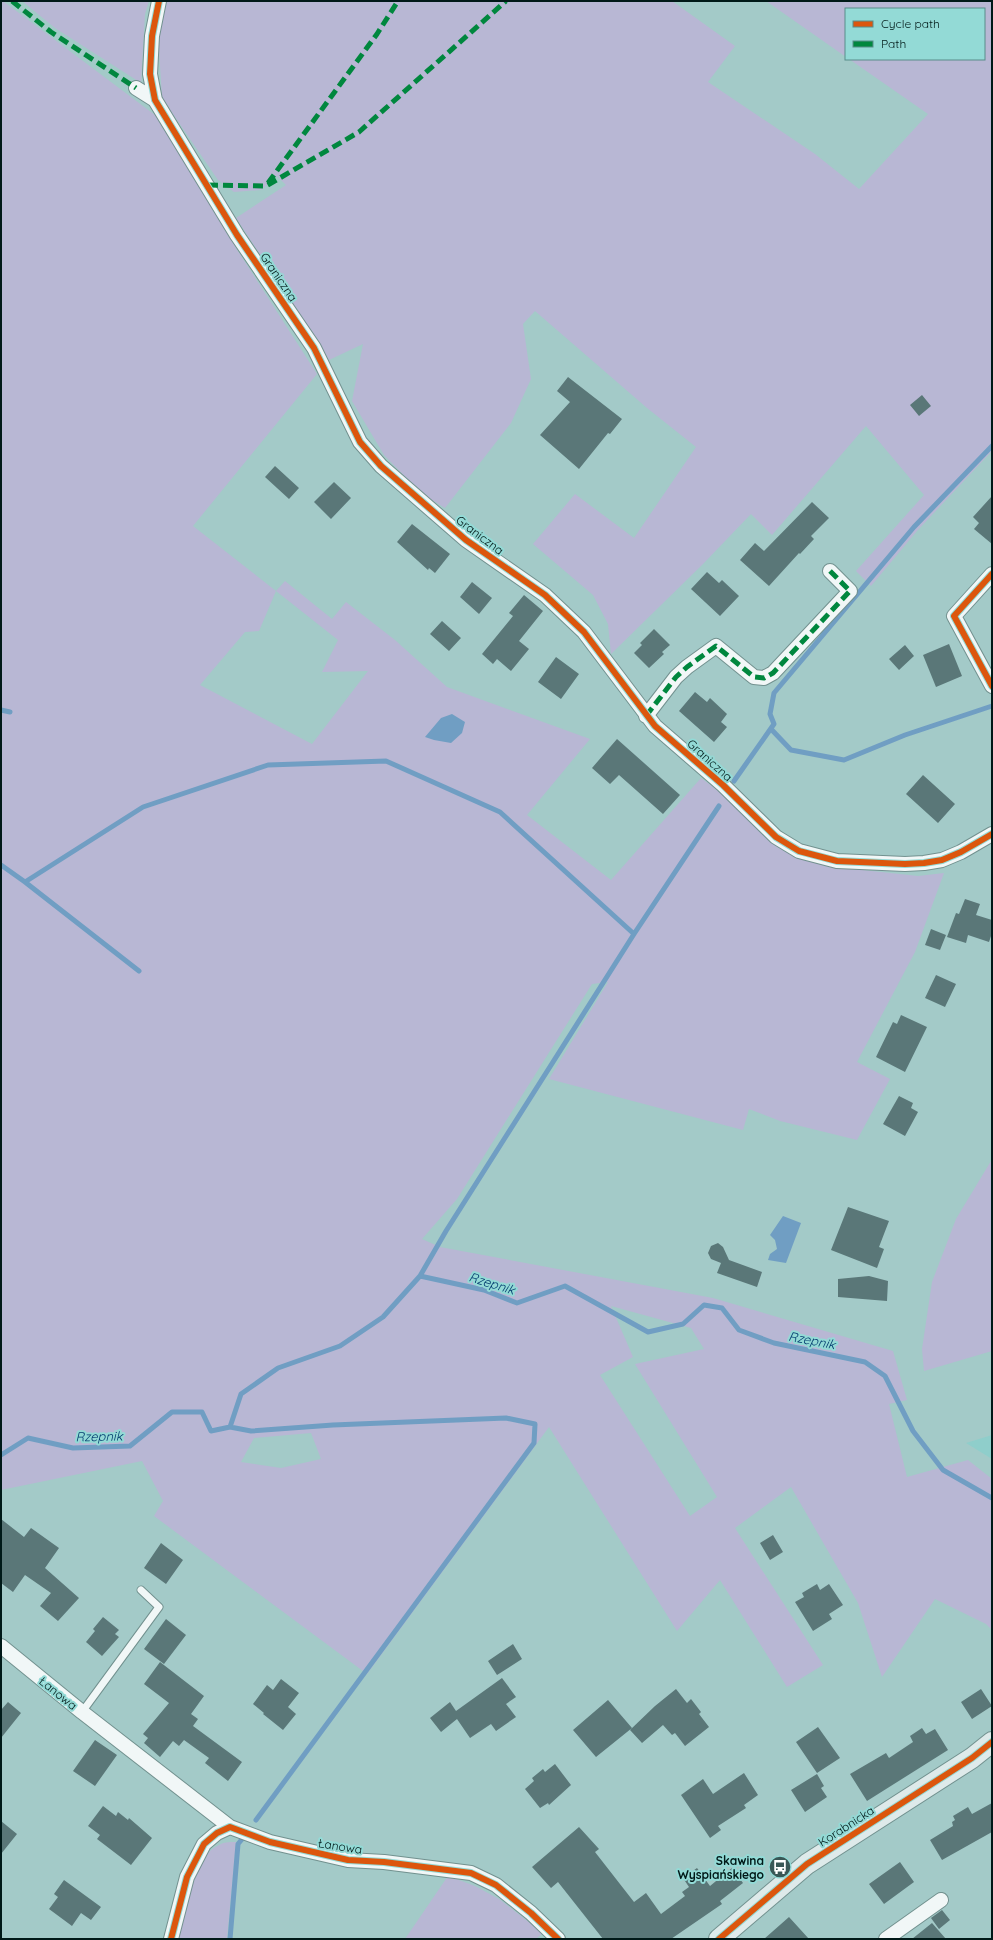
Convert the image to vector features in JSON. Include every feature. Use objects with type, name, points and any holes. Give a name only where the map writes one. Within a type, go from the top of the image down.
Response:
[{"type":"street","name":"Graniczna","points":[[159,1],[152,36],[150,74],[155,100],[186,148],[237,235],[314,348],[360,442],[381,466],[466,540],[545,595],[584,632],[655,726],[723,785],[776,837],[799,851],[837,861],[905,864],[924,863],[942,860],[961,852],[992,834]]},
{"type":"street","points":[[136,88],[155,100]]},
{"type":"street","points":[[646,716],[676,677],[687,666],[716,646],[754,677],[764,678],[773,673],[850,591],[830,571]]},
{"type":"street","points":[[992,574],[954,616],[992,686]]},
{"type":"street","name":"Łanowa","points":[[1,1646],[82,1712],[230,1827],[270,1842],[348,1860],[384,1862],[471,1873],[496,1885],[531,1913],[558,1939]]},
{"type":"street","name":"Korabnicka","points":[[719,1939],[807,1864],[972,1758],[992,1742]]},
{"type":"street","points":[[171,1939],[187,1877],[204,1844],[217,1833],[230,1827]]},
{"type":"street","points":[[886,1939],[941,1900]]},
{"type":"lane","points":[[82,1712],[159,1607],[141,1590]]},
{"type":"shaded area","points":[[1,1],[3,1],[155,115],[181,150],[221,215],[236,248],[317,374],[193,526],[276,591],[285,581],[332,619],[346,602],[395,640],[447,687],[590,739],[527,815],[611,880],[701,778],[720,792],[767,839],[784,851],[835,867],[918,876],[944,873],[915,952],[857,1062],[890,1079],[857,1140],[780,1121],[749,1109],[743,1130],[549,1079],[608,982],[592,984],[457,1199],[422,1239],[440,1247],[713,1298],[893,1351],[907,1400],[889,1404],[907,1477],[968,1460],[992,1479],[992,1630],[986,1624],[935,1599],[882,1677],[858,1603],[791,1487],[735,1528],[823,1665],[787,1687],[720,1580],[677,1631],[549,1427],[367,1674],[154,1516],[163,1501],[142,1461],[1,1490]],"holes":[[[276,591],[338,640],[322,672],[368,671],[312,744],[200,685],[245,632],[259,631]],[[611,1306],[691,1328],[704,1349],[635,1364],[717,1497],[690,1516],[600,1375],[633,1357]],[[311,1433],[321,1459],[281,1468],[241,1462],[254,1438]]]},
{"type":"shaded area","points":[[22,1],[149,1],[145,14],[141,83],[55,28]]},
{"type":"shaded area","points":[[164,1],[672,1],[735,46],[708,82],[815,154],[859,189],[928,114],[850,60],[985,60],[985,8],[845,8],[845,56],[766,1],[992,1],[992,451],[917,531],[871,586],[856,571],[924,495],[866,426],[772,535],[751,514],[703,564],[611,654],[608,624],[593,595],[533,544],[575,494],[634,538],[696,447],[647,408],[535,311],[523,324],[531,379],[511,423],[445,508],[422,494],[384,455],[352,401],[363,344],[329,360],[236,218],[286,185],[277,176],[261,190],[234,192],[218,180],[162,98],[158,33]]},
{"type":"shaded area","points":[[452,714],[465,722],[462,733],[451,743],[425,737],[441,718]]},
{"type":"shaded area","points":[[991,1161],[992,1351],[924,1371],[922,1349],[932,1282],[956,1219]]},
{"type":"shaded area","points":[[783,1216],[801,1223],[786,1263],[768,1260],[770,1254],[777,1249],[775,1240],[770,1235]]},
{"type":"shaded area","points":[[992,1435],[992,1459],[966,1443]]},
{"type":"shaded area","points":[[226,1842],[236,1842],[227,1939],[178,1939],[186,1899],[195,1872],[210,1851]]},
{"type":"shaded area","points":[[448,1876],[475,1886],[499,1899],[543,1933],[536,1939],[405,1939]]},
{"type":"building","points":[[568,377],[622,419],[610,434],[608,433],[579,469],[540,435],[570,402],[557,391]]},
{"type":"building","points":[[922,395],[931,406],[919,416],[910,405]]},
{"type":"building","points":[[275,466],[299,488],[289,499],[265,477]]},
{"type":"building","points":[[334,482],[351,498],[331,519],[314,502]]},
{"type":"building","points":[[992,496],[992,544],[974,529],[979,523],[973,517]]},
{"type":"building","points":[[812,502],[829,518],[811,536],[814,539],[769,586],[740,560],[755,543],[764,551]]},
{"type":"building","points":[[412,524],[450,554],[435,573],[429,568],[428,570],[397,542]]},
{"type":"building","points":[[707,572],[719,583],[722,580],[739,596],[720,616],[691,589]]},
{"type":"building","points":[[472,582],[492,598],[479,614],[460,597]]},
{"type":"building","points":[[524,595],[543,611],[519,641],[529,649],[511,671],[497,659],[493,664],[482,654],[513,616],[509,613]]},
{"type":"building","points":[[442,621],[461,638],[449,651],[430,634]]},
{"type":"building","points":[[654,629],[670,645],[662,652],[664,654],[649,668],[634,653],[642,645],[640,643]]},
{"type":"building","points":[[949,644],[962,676],[936,687],[923,655]]},
{"type":"building","points":[[905,645],[914,656],[899,670],[889,659]]},
{"type":"building","points":[[556,657],[579,674],[561,699],[538,682]]},
{"type":"building","points":[[695,692],[707,702],[710,698],[727,714],[721,722],[727,727],[714,742],[679,711]]},
{"type":"building","points":[[617,739],[680,795],[663,814],[619,775],[610,784],[592,768]]},
{"type":"building","points":[[923,775],[955,804],[938,823],[906,794]]},
{"type":"building","points":[[965,899],[980,904],[976,915],[992,920],[992,933],[989,942],[968,935],[966,943],[947,937],[956,913],[959,914]]},
{"type":"building","points":[[931,929],[946,935],[940,950],[925,945]]},
{"type":"building","points":[[936,975],[956,984],[945,1007],[925,998]]},
{"type":"building","points":[[901,1015],[927,1027],[905,1072],[876,1057],[893,1022],[897,1024]]},
{"type":"building","points":[[899,1096],[913,1103],[911,1108],[918,1112],[905,1136],[883,1124]]},
{"type":"building","points":[[848,1207],[889,1221],[879,1247],[884,1249],[877,1268],[831,1250]]},
{"type":"building","points":[[718,1243],[723,1247],[729,1260],[762,1272],[757,1287],[717,1273],[721,1263],[711,1259],[708,1253],[711,1246]]},
{"type":"building","points":[[869,1276],[888,1281],[887,1301],[838,1297],[838,1279]]},
{"type":"building","points":[[1,1519],[24,1537],[31,1528],[59,1548],[45,1568],[79,1598],[58,1621],[40,1606],[51,1593],[25,1575],[13,1592],[1,1583]]},
{"type":"building","points":[[773,1535],[783,1552],[770,1560],[760,1543]]},
{"type":"building","points":[[161,1543],[183,1560],[166,1584],[144,1568]]},
{"type":"building","points":[[817,1584],[820,1590],[829,1584],[843,1605],[829,1614],[832,1619],[813,1631],[795,1602],[804,1597],[802,1593]]},
{"type":"building","points":[[103,1617],[119,1630],[115,1634],[119,1637],[102,1656],[86,1642],[95,1631],[93,1629]]},
{"type":"building","points":[[166,1619],[186,1635],[164,1664],[144,1649]]},
{"type":"building","points":[[513,1644],[522,1659],[497,1675],[488,1661]]},
{"type":"building","points":[[160,1662],[204,1696],[191,1714],[198,1719],[193,1726],[242,1762],[228,1781],[205,1763],[209,1758],[184,1740],[179,1746],[173,1741],[160,1757],[144,1743],[148,1738],[143,1734],[169,1703],[144,1684]]},
{"type":"building","points":[[502,1678],[516,1697],[506,1704],[516,1717],[496,1731],[491,1724],[470,1738],[457,1719],[441,1732],[430,1718],[450,1702],[456,1711]]},
{"type":"building","points":[[281,1679],[299,1693],[288,1707],[296,1714],[283,1730],[253,1704],[267,1685],[273,1690]]},
{"type":"building","points":[[676,1689],[687,1703],[691,1699],[701,1712],[699,1714],[709,1727],[685,1746],[675,1733],[672,1735],[663,1725],[642,1743],[630,1730],[655,1706]]},
{"type":"building","points":[[981,1689],[992,1706],[972,1719],[961,1702]]},
{"type":"building","points":[[608,1700],[632,1728],[596,1757],[573,1730]]},
{"type":"building","points":[[8,1702],[21,1713],[1,1738],[1,1710]]},
{"type":"building","points":[[818,1727],[840,1758],[817,1773],[796,1742]]},
{"type":"building","points":[[922,1728],[926,1734],[935,1729],[948,1750],[867,1801],[850,1774],[886,1753],[889,1758],[913,1742],[910,1736]]},
{"type":"building","points":[[95,1740],[117,1755],[95,1786],[73,1771]]},
{"type":"building","points":[[555,1764],[571,1785],[549,1805],[548,1803],[540,1808],[525,1789],[534,1781],[532,1778],[543,1769],[545,1772]]},
{"type":"building","points":[[744,1773],[758,1795],[744,1805],[746,1808],[718,1826],[721,1830],[710,1838],[681,1795],[703,1779],[713,1794]]},
{"type":"building","points":[[817,1774],[824,1786],[821,1788],[827,1797],[805,1812],[791,1790]]},
{"type":"building","points":[[992,1803],[992,1832],[942,1860],[930,1840],[953,1826],[952,1822],[955,1820],[953,1816],[968,1807],[972,1814]]},
{"type":"building","points":[[103,1806],[116,1816],[118,1812],[128,1820],[129,1818],[152,1838],[131,1865],[97,1839],[100,1835],[88,1826]]},
{"type":"building","points":[[1,1821],[17,1834],[1,1854]]},
{"type":"building","points":[[579,1827],[599,1849],[595,1852],[634,1902],[646,1893],[661,1914],[685,1896],[682,1892],[689,1887],[683,1878],[697,1868],[710,1886],[732,1868],[743,1883],[720,1901],[722,1904],[671,1939],[603,1939],[558,1882],[551,1888],[532,1867]]},
{"type":"building","points":[[900,1862],[914,1882],[884,1904],[869,1884]]},
{"type":"building","points":[[64,1880],[101,1907],[91,1920],[81,1913],[72,1926],[49,1909],[58,1897],[54,1894]]},
{"type":"building","points":[[942,1910],[950,1920],[939,1929],[931,1918]]},
{"type":"building","points":[[789,1917],[809,1939],[764,1939]]},
{"type":"building","points":[[932,1923],[946,1939],[912,1939]]},
{"type":"waterway","points":[[734,781],[774,724],[770,714],[774,693],[914,527],[992,446]]},
{"type":"waterway","points":[[771,729],[791,750],[844,760],[905,735],[992,706]]},
{"type":"waterway","points":[[1,710],[10,712]]},
{"type":"waterway","points":[[25,882],[143,807],[268,765],[386,761],[500,812],[634,934]]},
{"type":"waterway","points":[[420,1276],[446,1231],[634,934],[719,806]]},
{"type":"waterway","points":[[1,865],[139,971]]},
{"type":"waterway","name":"Rzepnik","points":[[1,1455],[28,1438],[73,1448],[130,1446],[172,1412],[202,1412],[211,1431],[230,1427],[241,1394],[278,1368],[340,1346],[383,1317],[420,1276],[484,1290],[517,1303],[565,1286],[648,1332],[683,1324],[704,1305],[722,1308],[739,1330],[774,1343],[865,1362],[885,1376],[913,1431],[943,1470],[992,1498]]},
{"type":"waterway","points":[[230,1427],[251,1431],[333,1425],[506,1418],[535,1424],[534,1443],[256,1820]]},
{"type":"waterway","points":[[230,1939],[238,1844],[243,1838]]},
{"type":"marked path","points":[[12,1],[51,32],[136,88]]},
{"type":"marked path","points":[[268,183],[377,34],[398,1]]},
{"type":"marked path","points":[[208,185],[266,186],[359,132],[506,1]]},
{"type":"marked path","points":[[646,716],[676,677],[716,646],[754,677],[764,678],[773,673],[850,591],[830,571]]},
{"type":"cycle path","points":[[159,1],[152,36],[150,74],[155,100],[237,235],[314,348],[360,442],[381,466],[466,540],[545,595],[584,632],[655,726],[723,785],[776,837],[799,851],[837,861],[905,864],[924,863],[942,860],[961,852],[992,834]]},
{"type":"cycle path","points":[[992,574],[954,616],[992,686]]},
{"type":"cycle path","points":[[719,1939],[807,1864],[972,1758],[992,1742]]},
{"type":"cycle path","points":[[171,1939],[187,1877],[204,1844],[217,1833],[230,1827],[270,1842],[348,1860],[384,1862],[471,1873],[496,1885],[531,1913],[558,1939]]},
{"type":"place","name":"Skawina Wyspiańskiego","points":[[780,1867]]}]
